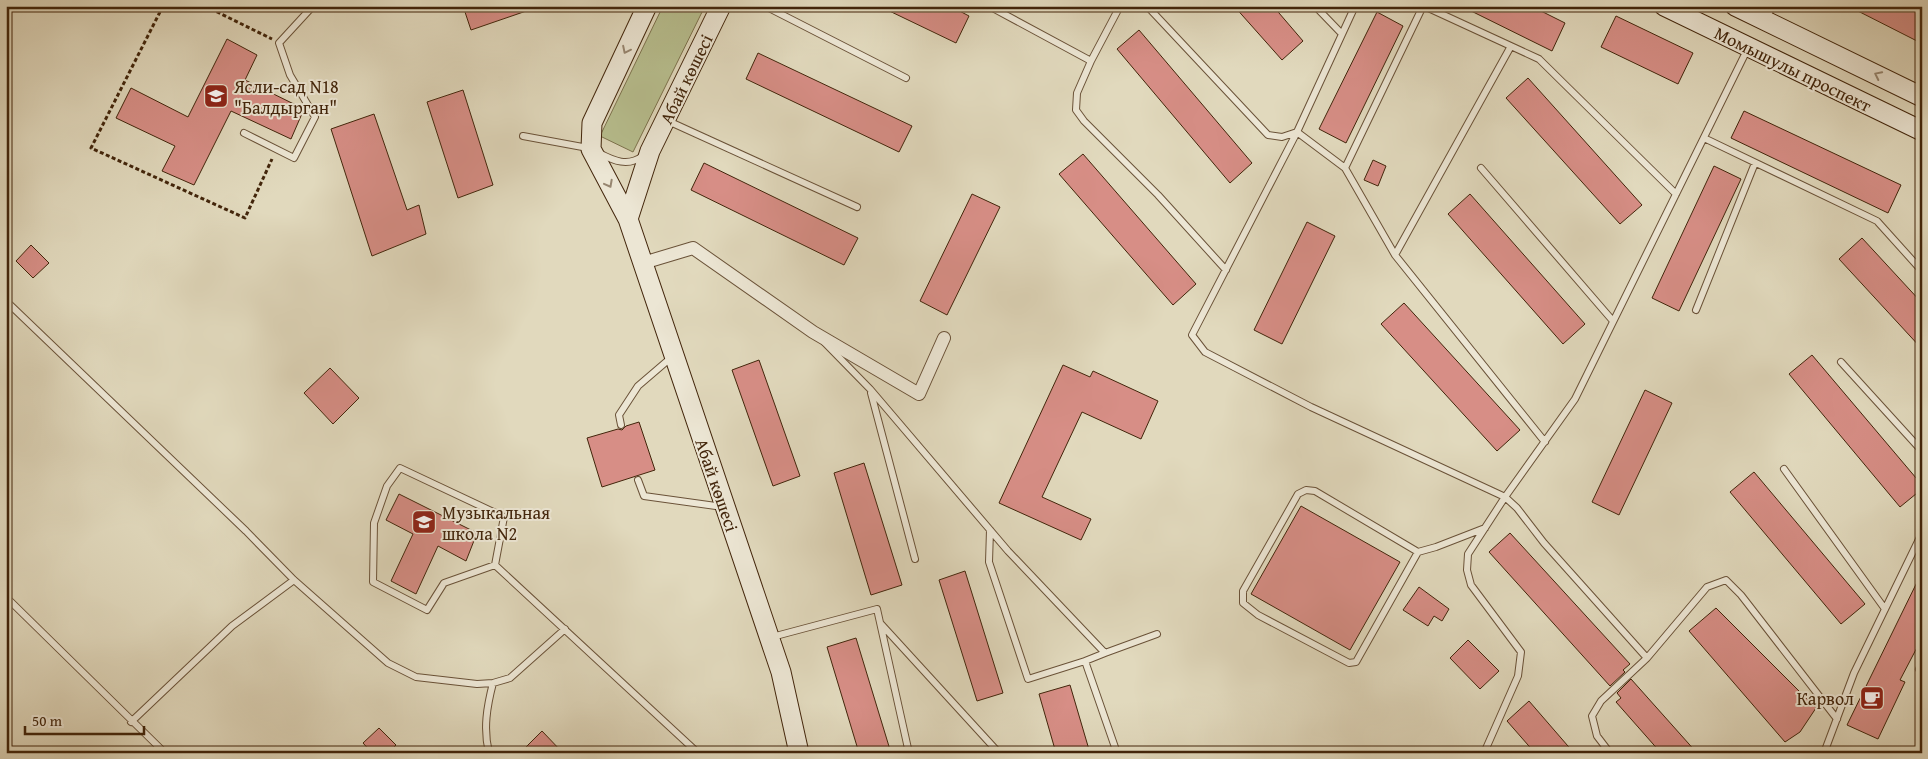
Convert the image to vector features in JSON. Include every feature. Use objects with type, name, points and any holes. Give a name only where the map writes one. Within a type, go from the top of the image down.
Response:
[{"type":"street","points":[[591,149],[592,123],[648,6]]},
{"type":"street","name":"Абай көшесі","points":[[628,219],[650,151],[721,6]]},
{"type":"street","name":"Момышулы проспект","points":[[1664,6],[1922,131]]},
{"type":"street","name":"Момышулы проспект","points":[[1735,6],[1766,13],[1922,97]]},
{"type":"street","points":[[1748,47],[1766,13]]},
{"type":"street","name":"Абай көшесі","points":[[591,149],[628,219],[781,672],[798,753]]},
{"type":"street","points":[[643,263],[693,248],[813,332],[919,394],[944,338]]},
{"type":"lane","points":[[244,133],[294,158],[315,117],[290,75],[279,43],[314,6]]},
{"type":"lane","points":[[765,6],[906,78]]},
{"type":"lane","points":[[989,6],[1091,61]]},
{"type":"lane","points":[[1120,6],[1091,61],[1077,93],[1076,110],[1084,121],[1158,195],[1226,270]]},
{"type":"lane","points":[[1147,6],[1268,135],[1282,137],[1297,132]]},
{"type":"lane","points":[[1315,6],[1342,34]]},
{"type":"lane","points":[[1355,6],[1297,132],[1192,335],[1205,352],[1311,407],[1506,497],[1517,508],[1544,544],[1647,658]]},
{"type":"lane","points":[[1344,168],[1424,6],[1539,59],[1676,194]]},
{"type":"lane","points":[[1395,255],[1511,46]]},
{"type":"lane","points":[[1484,753],[1518,676],[1521,652],[1471,585],[1467,570],[1468,554],[1575,399],[1748,47]]},
{"type":"lane","points":[[666,120],[857,207]]},
{"type":"lane","points":[[1297,132],[1344,168],[1395,255],[1545,442]]},
{"type":"lane","points":[[523,136],[591,149],[617,162],[636,161],[650,151]]},
{"type":"lane","points":[[1704,138],[1877,221],[1922,271]]},
{"type":"lane","points":[[1696,310],[1756,163]]},
{"type":"lane","points":[[1481,168],[1613,321]]},
{"type":"lane","points":[[6,300],[246,531],[294,580],[388,663],[416,677],[477,684],[493,683],[510,678],[565,629]]},
{"type":"lane","points":[[813,332],[870,389],[990,530],[1105,653]]},
{"type":"lane","points":[[621,425],[619,415],[638,386],[674,355]]},
{"type":"lane","points":[[1842,362],[1922,451]]},
{"type":"lane","points":[[870,389],[915,559]]},
{"type":"lane","points":[[400,468],[504,517],[495,565],[444,583],[427,610],[373,582],[374,523],[387,486],[400,468]]},
{"type":"lane","points":[[1784,469],[1885,609]]},
{"type":"lane","points":[[638,480],[644,496],[724,507]]},
{"type":"lane","points":[[1418,552],[1356,662],[1353,663],[1349,663],[1258,615],[1243,603],[1243,590],[1298,494],[1306,490],[1316,491],[1418,552],[1436,548],[1485,528]]},
{"type":"lane","points":[[990,530],[990,562],[1028,680],[1157,634]]},
{"type":"lane","points":[[1824,753],[1854,673],[1921,535]]},
{"type":"lane","points":[[495,565],[698,753]]},
{"type":"lane","points":[[131,722],[232,626],[294,580]]},
{"type":"lane","points":[[1610,753],[1597,736],[1592,716],[1601,701],[1647,658],[1707,587],[1726,580],[1741,596],[1837,719]]},
{"type":"lane","points":[[6,597],[131,722],[165,753]]},
{"type":"lane","points":[[769,638],[877,609],[909,753]]},
{"type":"lane","points":[[881,623],[999,753]]},
{"type":"lane","points":[[1085,661],[1117,753]]},
{"type":"lane","points":[[489,753],[486,727],[488,704],[493,683]]},
{"type":"path","points":[[163,6],[91,148],[245,218],[276,149]]},
{"type":"path","points":[[205,6],[279,43]]},
{"type":"green space","points":[[663,6],[705,6],[633,152],[600,136]]},
{"type":"building","points":[[463,6],[535,6],[535,8],[471,30]]},
{"type":"building","points":[[879,6],[950,6],[969,16],[956,43]]},
{"type":"building","points":[[1234,6],[1273,6],[1303,41],[1282,60]]},
{"type":"building","points":[[1461,6],[1531,6],[1565,23],[1552,51]]},
{"type":"building","points":[[1848,6],[1915,6],[1922,9],[1922,32],[1917,41]]},
{"type":"building","points":[[1377,12],[1403,26],[1346,143],[1319,129]]},
{"type":"building","points":[[1616,16],[1693,53],[1678,84],[1601,47]]},
{"type":"building","points":[[1139,30],[1252,163],[1230,183],[1117,49]]},
{"type":"building","points":[[227,39],[257,55],[245,80],[304,109],[291,139],[231,111],[194,185],[162,171],[175,146],[116,118],[131,88],[188,117]]},
{"type":"building","points":[[758,53],[912,126],[899,152],[746,79]]},
{"type":"building","points":[[1528,78],[1642,205],[1620,224],[1506,98]]},
{"type":"building","points":[[463,90],[493,185],[458,198],[427,102]]},
{"type":"building","points":[[1744,111],[1901,185],[1888,213],[1731,138]]},
{"type":"building","points":[[374,114],[407,210],[419,205],[426,234],[372,256],[331,129]]},
{"type":"building","points":[[1083,154],[1196,284],[1173,305],[1059,174]]},
{"type":"building","points":[[1373,160],[1386,166],[1378,186],[1364,180]]},
{"type":"building","points":[[704,163],[858,238],[844,265],[691,190]]},
{"type":"building","points":[[1714,166],[1741,179],[1679,311],[1652,298]]},
{"type":"building","points":[[972,194],[1000,207],[947,315],[920,301]]},
{"type":"building","points":[[1470,194],[1585,324],[1563,344],[1448,214]]},
{"type":"building","points":[[1307,222],[1335,236],[1282,344],[1254,330]]},
{"type":"building","points":[[1862,238],[1922,303],[1922,349],[1839,259]]},
{"type":"building","points":[[31,245],[49,263],[33,278],[16,261]]},
{"type":"building","points":[[1404,303],[1520,430],[1497,451],[1381,324]]},
{"type":"building","points":[[1812,355],[1922,485],[1922,489],[1900,507],[1789,374]]},
{"type":"building","points":[[759,360],[800,476],[773,486],[732,370]]},
{"type":"building","points":[[1063,365],[1090,377],[1093,371],[1158,401],[1141,439],[1082,412],[1042,497],[1091,519],[1081,540],[999,503]]},
{"type":"building","points":[[330,368],[359,398],[333,424],[304,393]]},
{"type":"building","points":[[1645,390],[1672,403],[1619,515],[1592,502]]},
{"type":"building","points":[[639,422],[655,470],[602,487],[587,438],[618,429],[622,430],[626,426]]},
{"type":"building","points":[[864,463],[902,585],[871,595],[834,473]]},
{"type":"building","points":[[1754,472],[1865,604],[1841,624],[1730,492]]},
{"type":"building","points":[[399,494],[477,533],[466,561],[438,546],[416,594],[391,581],[413,534],[386,520]]},
{"type":"building","points":[[1301,506],[1400,562],[1350,650],[1251,594]]},
{"type":"building","points":[[1510,533],[1630,664],[1623,670],[1625,672],[1610,686],[1489,552]]},
{"type":"building","points":[[965,571],[1003,693],[977,701],[939,580]]},
{"type":"building","points":[[1922,572],[1922,638],[1900,680],[1905,682],[1878,739],[1847,725]]},
{"type":"building","points":[[1419,587],[1449,609],[1442,621],[1434,616],[1428,626],[1403,610]]},
{"type":"building","points":[[1716,608],[1816,708],[1800,732],[1785,742],[1689,631]]},
{"type":"building","points":[[856,638],[891,753],[859,753],[827,647]]},
{"type":"building","points":[[1468,640],[1499,671],[1480,689],[1450,658]]},
{"type":"building","points":[[1631,679],[1697,753],[1661,753],[1616,702],[1621,698],[1617,693]]},
{"type":"building","points":[[1070,685],[1090,753],[1056,753],[1039,694]]},
{"type":"building","points":[[1529,701],[1574,753],[1535,753],[1507,721]]},
{"type":"building","points":[[379,728],[396,745],[388,753],[372,753],[363,743]]},
{"type":"building","points":[[542,731],[563,753],[520,753]]},
{"type":"place","name":"Ясли-сад N18 \"Балдырган\"","points":[[216,96]]},
{"type":"place","name":"Музыкальная школа N2","points":[[424,522]]},
{"type":"place","name":"Карвол","points":[[1872,698]]}]
